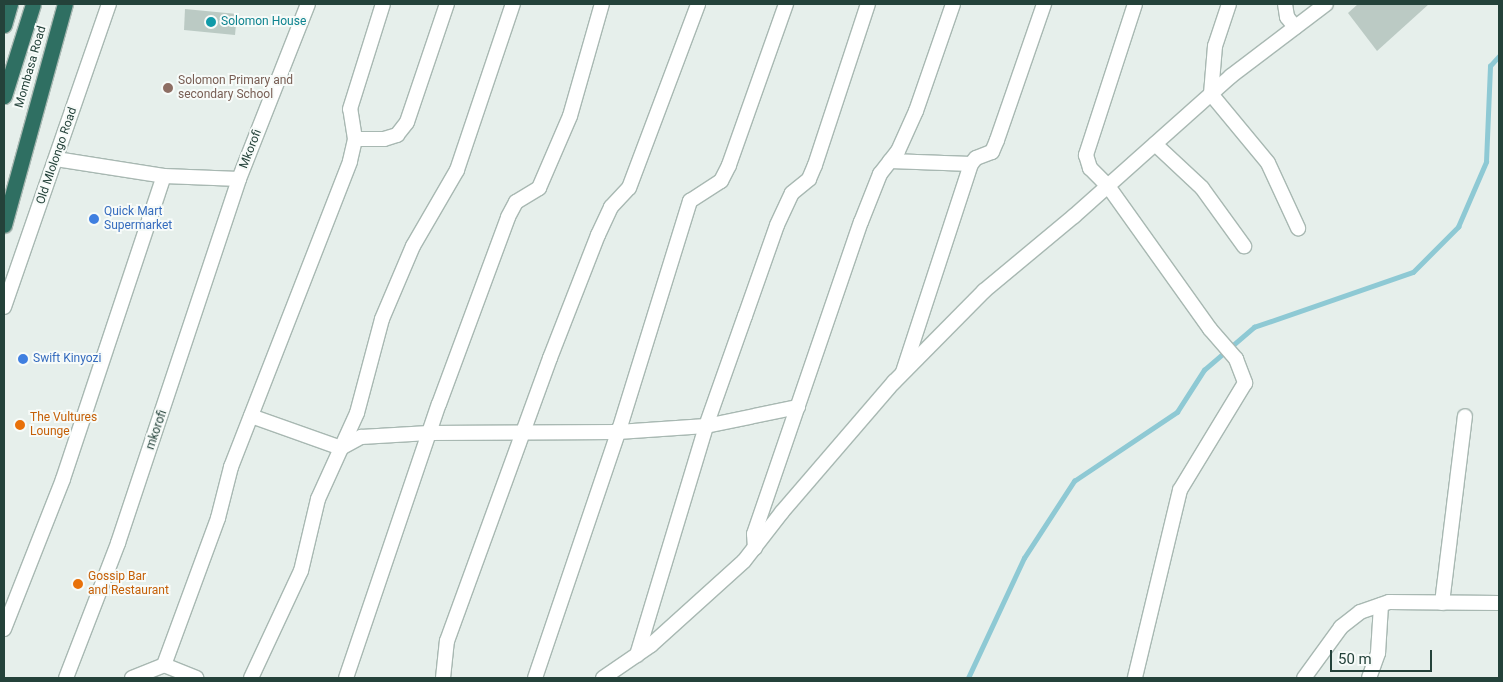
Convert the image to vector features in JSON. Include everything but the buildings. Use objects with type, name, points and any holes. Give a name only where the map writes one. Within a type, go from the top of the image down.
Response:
[{"type":"highway","points":[[4,24],[10,4]]},
{"type":"highway","points":[[4,96],[33,4]]},
{"type":"highway","name":"Mombasa Road","points":[[4,225],[65,4]]},
{"type":"street","name":"Old Mlolongo Road","points":[[4,307],[109,4]]},
{"type":"street","name":"Mkorofi","points":[[56,159],[164,176],[239,179],[308,4]]},
{"type":"street","points":[[164,665],[218,518],[231,467],[350,161],[355,139],[350,109],[383,4]]},
{"type":"street","points":[[355,139],[384,139],[397,134],[407,122],[447,4]]},
{"type":"street","points":[[251,678],[301,571],[318,499],[357,413],[382,320],[413,246],[457,170],[513,4]]},
{"type":"street","points":[[346,678],[364,617],[508,217],[516,202],[539,188],[570,116],[602,4]]},
{"type":"street","points":[[443,678],[447,641],[522,434],[598,235],[611,207],[629,188],[698,4]]},
{"type":"street","points":[[535,678],[618,432],[690,201],[721,181],[729,166],[786,4]]},
{"type":"street","points":[[637,655],[706,426],[777,225],[792,193],[809,179],[815,165],[868,4]]},
{"type":"street","points":[[755,548],[754,534],[861,222],[880,174],[890,161],[916,111],[953,4]]},
{"type":"street","points":[[902,373],[971,164],[976,158],[992,152],[998,140],[1044,4]]},
{"type":"street","points":[[1135,4],[1086,155],[1090,168],[1108,186],[1210,329],[1236,359],[1245,383],[1180,490],[1135,678]]},
{"type":"street","points":[[1229,4],[1215,46],[1211,94],[1268,163],[1298,228]]},
{"type":"street","points":[[1284,4],[1287,17],[1295,27]]},
{"type":"street","points":[[603,678],[637,655],[699,603],[755,548],[834,450],[902,373],[984,290],[1108,186],[1211,94],[1326,4]]},
{"type":"street","points":[[1155,144],[1202,188],[1244,246]]},
{"type":"street","points":[[890,161],[971,164]]},
{"type":"street","points":[[4,629],[63,479],[164,176]]},
{"type":"street","name":"mkorofi","points":[[66,678],[118,543],[239,179]]},
{"type":"street","points":[[251,416],[341,448],[361,437],[429,433],[618,432],[706,426],[798,407]]},
{"type":"street","points":[[1442,603],[1465,416]]},
{"type":"street","points":[[1304,678],[1341,627],[1360,612],[1388,602],[1499,603]]},
{"type":"street","points":[[1369,678],[1378,653],[1381,605]]},
{"type":"street","points":[[132,678],[164,665],[197,678]]},
{"type":"waterway","points":[[968,678],[1024,558],[1074,481],[1177,412],[1204,370],[1254,327],[1413,272],[1458,227],[1486,162],[1490,66],[1499,56]]},
{"type":"place","name":"Solomon House","points":[[211,22]]},
{"type":"place","name":"Solomon Primary and secondary School","points":[[168,88]]},
{"type":"place","name":"Quick Mart Supermarket","points":[[94,219]]},
{"type":"place","name":"Swift Kinyozi","points":[[23,359]]},
{"type":"place","name":"The Vultures Lounge","points":[[20,425]]},
{"type":"place","name":"Gossip Bar and Restaurant","points":[[78,584]]}]
